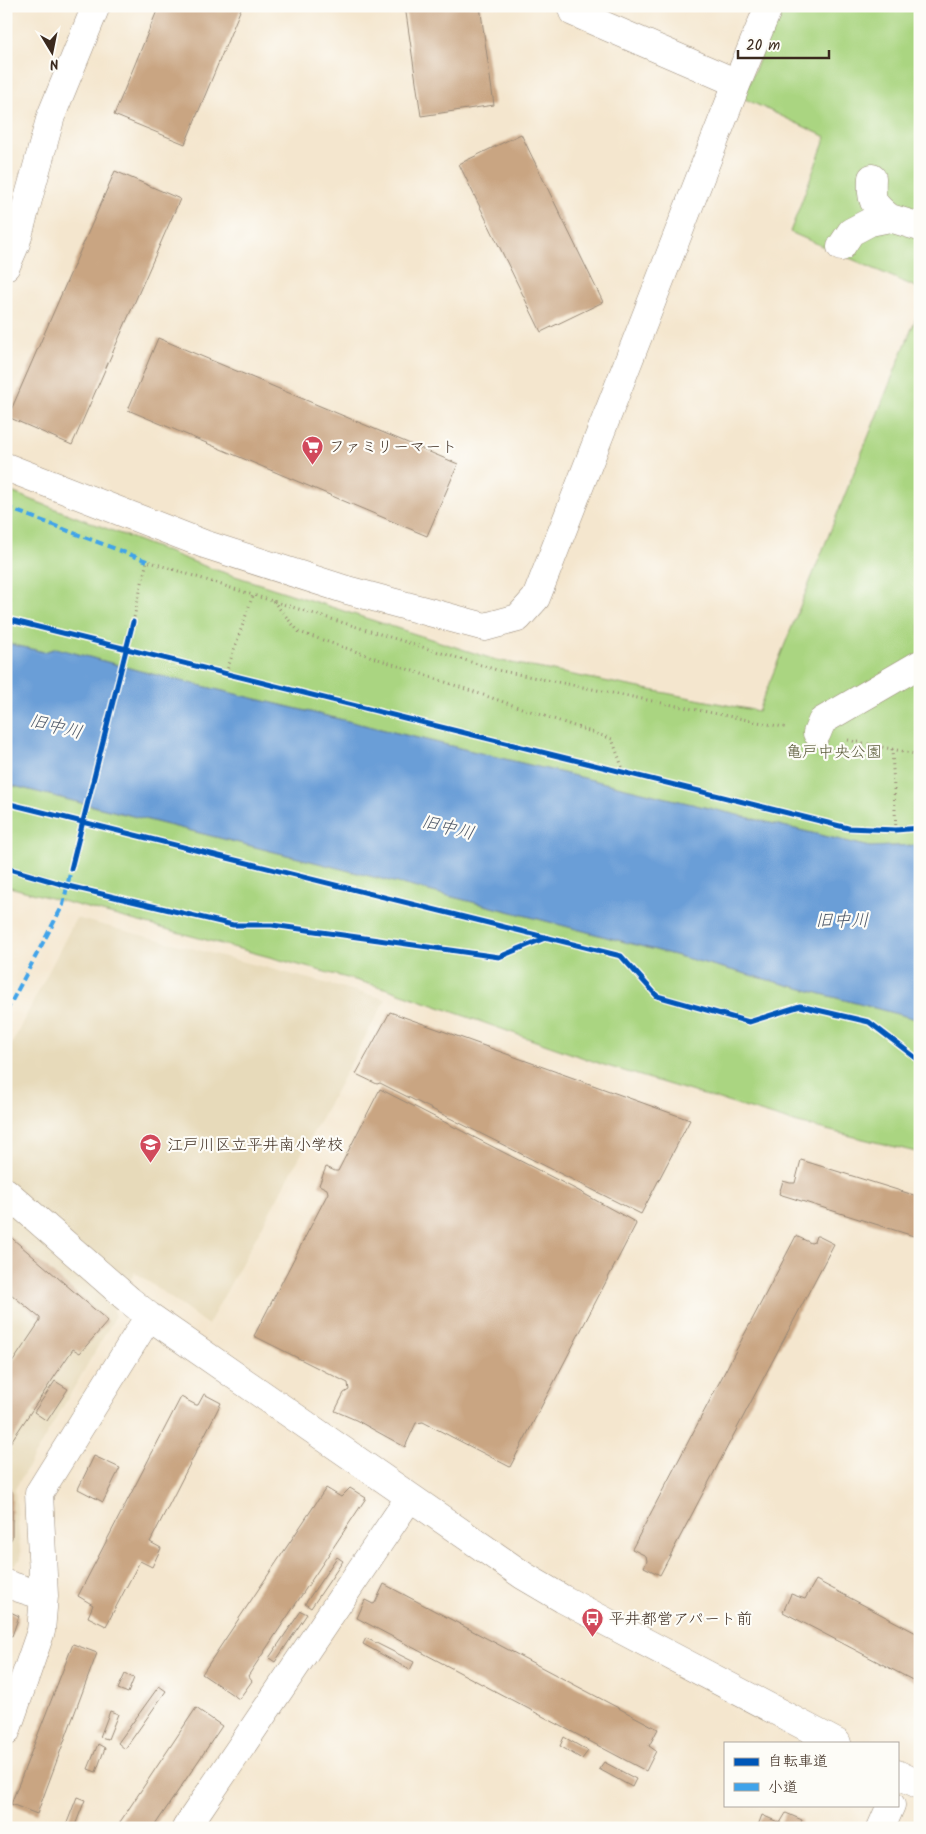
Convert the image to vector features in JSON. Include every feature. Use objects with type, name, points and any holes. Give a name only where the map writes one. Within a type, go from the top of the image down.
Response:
[{"type":"street","points":[[6,266],[16,243],[51,116],[96,6]]},
{"type":"street","points":[[571,6],[573,12],[737,83]]},
{"type":"street","points":[[6,467],[204,544],[347,590],[485,627],[518,618],[536,598],[737,83],[769,6]]},
{"type":"street","points":[[872,178],[871,193],[875,207],[890,218],[920,227]]},
{"type":"street","points":[[841,247],[851,232],[870,222],[890,218]]},
{"type":"street","points":[[816,733],[822,721],[920,664]]},
{"type":"street","points":[[6,1192],[149,1316],[524,1576],[564,1599],[836,1742]]},
{"type":"street","points":[[6,1732],[40,1631],[44,1596],[40,1494],[149,1316]]},
{"type":"street","points":[[186,1828],[410,1497]]},
{"type":"street","points":[[6,1584],[44,1596]]},
{"type":"street","points":[[881,1828],[891,1806]]},
{"type":"path","points":[[130,631],[147,561],[497,670],[920,755]]},
{"type":"path","points":[[226,673],[253,595]]},
{"type":"path","points":[[272,601],[299,632],[612,739],[624,772]]},
{"type":"path","points":[[217,671],[236,676]]},
{"type":"path","points":[[892,749],[896,830]]},
{"type":"path","points":[[615,770],[634,775]]},
{"type":"path","points":[[887,830],[904,830]]},
{"type":"shaded area","name":"江戸川区立平井南小学校","points":[[76,918],[386,999],[208,1325],[135,1272],[113,1305],[115,1317],[15,1489],[21,1559],[7,1570],[6,1055]]},
{"type":"green space","points":[[782,6],[920,6],[920,289],[790,232],[826,137],[743,98]]},
{"type":"green space","name":"亀戸中央公園","points":[[920,308],[920,845],[870,847],[140,671],[56,648],[44,652],[6,643],[6,490],[207,567],[496,660],[758,711]]},
{"type":"green space","points":[[6,784],[508,911],[920,1020],[920,1153],[790,1121],[604,1065],[388,989],[6,886]]},
{"type":"water","name":"旧中川","points":[[6,643],[44,652],[56,648],[140,671],[870,847],[920,845],[920,1020],[508,911],[6,784]]},
{"type":"building","points":[[159,6],[242,6],[185,144],[114,115]]},
{"type":"building","points":[[405,6],[480,6],[494,105],[421,116]]},
{"type":"building","points":[[521,134],[603,302],[541,332],[459,164]]},
{"type":"building","points":[[115,171],[180,199],[72,445],[8,417]]},
{"type":"building","points":[[158,338],[458,464],[427,536],[128,410]]},
{"type":"building","points":[[390,1012],[690,1120],[641,1214],[380,1083],[377,1084],[356,1074]]},
{"type":"building","points":[[380,1089],[577,1190],[636,1224],[510,1467],[423,1422],[416,1423],[405,1447],[356,1420],[335,1411],[344,1393],[349,1390],[348,1383],[254,1336],[328,1193],[327,1189],[319,1185],[326,1167],[338,1171]]},
{"type":"building","points":[[801,1160],[920,1197],[920,1238],[779,1194],[783,1181],[795,1183]]},
{"type":"building","points":[[6,1233],[108,1321],[80,1353],[73,1349],[6,1449],[6,1372],[40,1321],[40,1318],[6,1290]]},
{"type":"building","points":[[796,1236],[811,1243],[818,1236],[834,1244],[660,1575],[644,1567],[647,1561],[646,1556],[632,1549]]},
{"type":"building","points":[[55,1381],[68,1389],[47,1421],[34,1412]]},
{"type":"building","points":[[204,1394],[221,1403],[150,1542],[161,1548],[152,1567],[140,1561],[106,1626],[88,1617],[93,1605],[78,1596],[181,1397],[198,1405]]},
{"type":"building","points":[[94,1456],[120,1468],[103,1502],[78,1489]]},
{"type":"building","points":[[6,1487],[12,1491],[12,1538],[6,1546]]},
{"type":"building","points":[[326,1488],[341,1497],[350,1488],[366,1498],[248,1676],[252,1681],[239,1699],[202,1674]]},
{"type":"building","points":[[337,1557],[343,1561],[311,1608],[305,1604]]},
{"type":"building","points":[[816,1580],[920,1635],[920,1684],[783,1612],[791,1594],[805,1599]]},
{"type":"building","points":[[384,1584],[658,1729],[649,1746],[656,1751],[646,1771],[357,1618],[365,1600],[373,1604],[375,1603]]},
{"type":"building","points":[[6,1610],[19,1616],[12,1636],[6,1634]]},
{"type":"building","points":[[301,1611],[307,1614],[275,1662],[269,1658]]},
{"type":"building","points":[[366,1638],[414,1662],[410,1670],[363,1644]]},
{"type":"building","points":[[73,1644],[97,1653],[37,1814],[11,1804]]},
{"type":"building","points":[[125,1674],[134,1678],[128,1693],[118,1689]]},
{"type":"building","points":[[159,1686],[166,1691],[125,1749],[118,1743]]},
{"type":"building","points":[[196,1708],[222,1726],[153,1828],[116,1828]]},
{"type":"building","points":[[110,1711],[118,1714],[108,1739],[100,1737]]},
{"type":"building","points":[[564,1737],[588,1751],[582,1759],[560,1746]]},
{"type":"building","points":[[98,1744],[105,1748],[96,1772],[88,1769]]},
{"type":"building","points":[[604,1762],[636,1779],[632,1787],[599,1769]]},
{"type":"building","points":[[77,1797],[85,1800],[74,1828],[65,1828]]},
{"type":"building","points":[[786,1813],[802,1820],[799,1828],[757,1828],[762,1815],[780,1823]]},
{"type":"marked path","points":[[6,507],[147,561]]},
{"type":"marked path","points":[[6,1012],[63,905],[71,869]]},
{"type":"cycle path","points":[[6,619],[848,828],[896,830],[920,828]]},
{"type":"cycle path","points":[[71,869],[133,622]]},
{"type":"cycle path","points":[[6,803],[621,956],[657,996],[749,1022],[800,1006],[869,1022],[920,1061]]},
{"type":"cycle path","points":[[6,868],[68,886],[233,925],[272,925],[499,957],[545,938]]},
{"type":"place","name":"ファミリーマート","points":[[313,465]]},
{"type":"place","name":"江戸川区立平井南小学校","points":[[151,1163]]},
{"type":"place","name":"平井都営アパート前","points":[[593,1637]]}]
